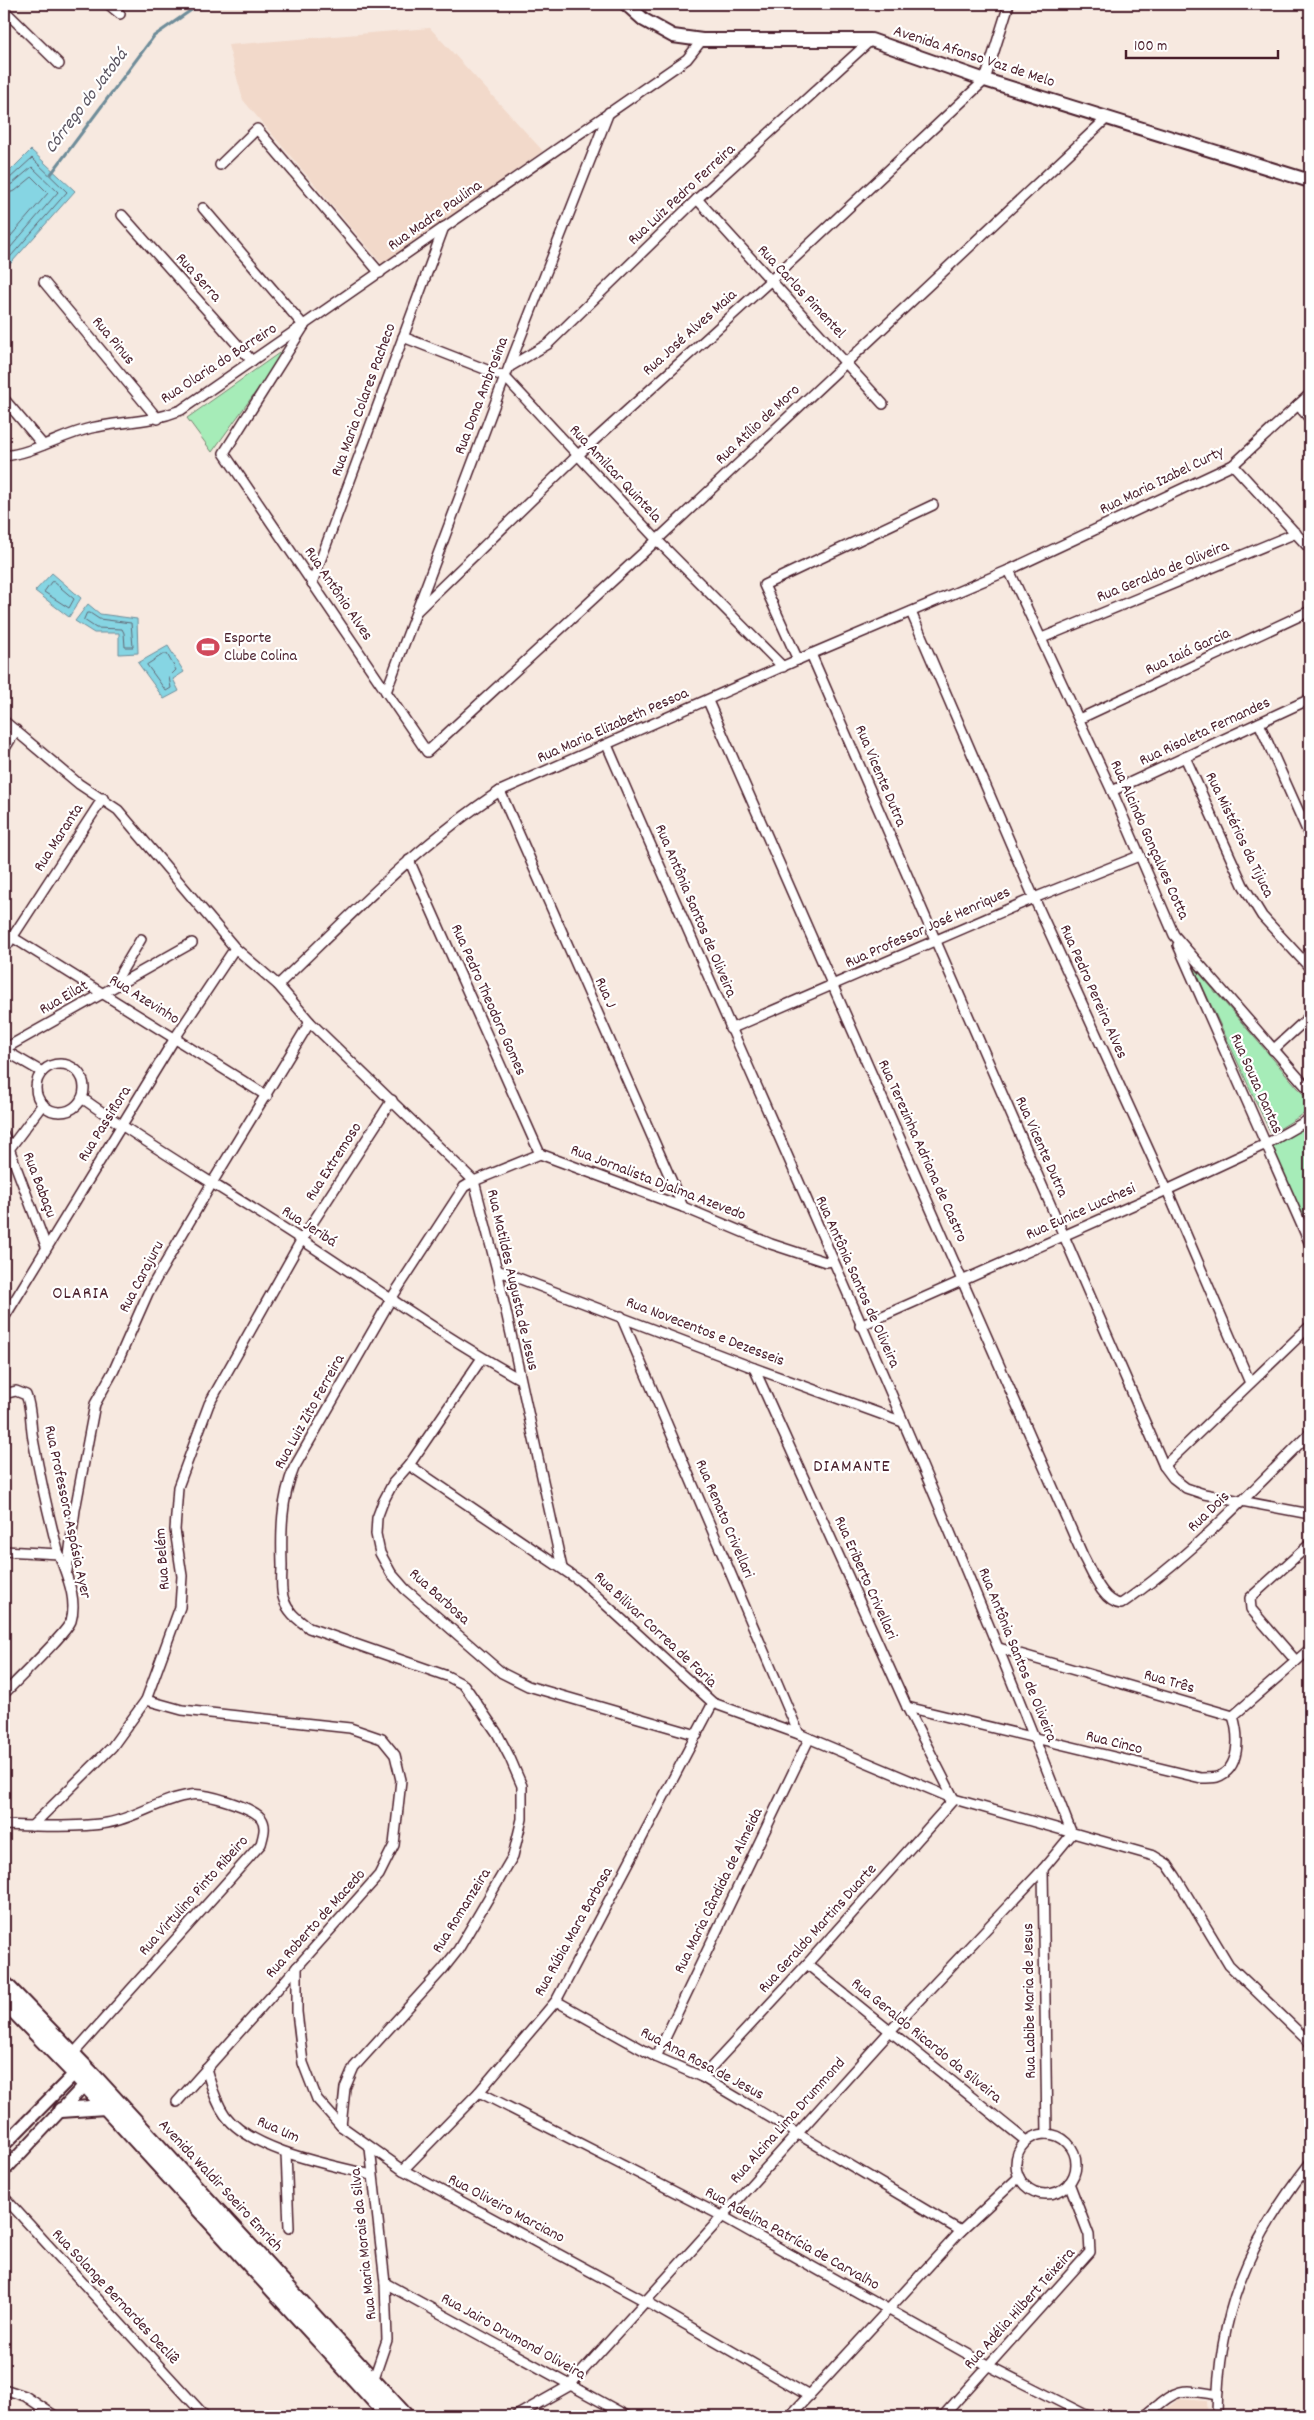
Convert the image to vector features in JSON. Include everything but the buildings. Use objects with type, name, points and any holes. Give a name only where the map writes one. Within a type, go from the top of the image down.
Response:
[{"type":"main road","name":"Avenida Afonso Vaz de Melo","points":[[626,4],[644,20],[673,36],[702,40],[871,40],[985,80],[1310,182]]},
{"type":"main road","name":"Avenida Waldir Soeiro Emrich","points":[[4,1983],[73,2054],[79,2069]]},
{"type":"main road","name":"Avenida Waldir Soeiro Emrich","points":[[4,2001],[79,2069],[254,2248],[406,2416]]},
{"type":"main road","name":"Avenida Waldir Soeiro Emrich","points":[[89,2080],[104,2107],[388,2416]]},
{"type":"main road","points":[[61,2110],[104,2107]]},
{"type":"street","points":[[108,4],[120,14]]},
{"type":"street","points":[[985,80],[1009,4]]},
{"type":"street","points":[[4,10],[58,64]]},
{"type":"street","name":"Rua Madre Paulina","points":[[224,453],[304,326],[687,59],[702,40]]},
{"type":"street","name":"Rua Luiz Pedro Ferreira","points":[[509,366],[548,344],[697,199],[871,40]]},
{"type":"street","name":"Rua José Alves Maia","points":[[418,610],[577,456],[770,281],[985,80]]},
{"type":"street","name":"Rua Dona Ambrosina","points":[[386,692],[509,366],[609,112]]},
{"type":"street","name":"Rua Atílio de Moro","points":[[427,752],[657,540],[1107,118]]},
{"type":"street","points":[[220,165],[257,129],[380,273]]},
{"type":"street","name":"Rua Carlos Pimentel","points":[[697,199],[883,404]]},
{"type":"street","points":[[203,208],[304,326]]},
{"type":"street","name":"Rua Serra","points":[[122,215],[252,361]]},
{"type":"street","name":"Rua Maria Colares Pacheco","points":[[312,583],[444,227]]},
{"type":"street","name":"Rua Pinus","points":[[44,282],[158,419]]},
{"type":"street","name":"Rua Olaria do Barreiro","points":[[4,456],[20,454],[90,428],[158,419],[181,410],[304,326]]},
{"type":"street","name":"Rua Amilcar Quintela","points":[[404,336],[505,377],[657,540],[782,667]]},
{"type":"street","name":"Rua Maria Izabel Curty","points":[[1010,570],[1232,465],[1310,394]]},
{"type":"street","points":[[4,400],[43,445]]},
{"type":"street","points":[[1298,406],[1310,419]]},
{"type":"street","name":"Rua Antônio Alves","points":[[224,453],[427,752]]},
{"type":"street","points":[[1232,465],[1310,549]]},
{"type":"street","points":[[798,660],[764,585],[933,505]]},
{"type":"street","name":"Rua Geraldo de Oliveira","points":[[1042,638],[1296,534]]},
{"type":"street","name":"Rua Maria Elizabeth Pessoa","points":[[278,985],[409,860],[462,816],[500,791],[811,654],[1010,570]]},
{"type":"street","name":"Rua Alcindo Gonçalves Cotta","points":[[1010,570],[1112,791],[1174,935],[1310,1091]]},
{"type":"street","name":"Rua Iaiá Garcia","points":[[1078,719],[1310,611]]},
{"type":"street","name":"Rua Pedro Pereira Alves","points":[[911,612],[1034,898],[1167,1190],[1250,1383]]},
{"type":"street","name":"Rua Vicente Dutra","points":[[811,654],[1164,1466]]},
{"type":"street","name":"Rua Risoleta Fernandes","points":[[1112,791],[1310,700]]},
{"type":"street","name":"Rua Terezinha Adriana de Castro","points":[[708,701],[1083,1556],[1101,1588],[1111,1601],[1120,1604]]},
{"type":"street","name":"Rua Maranta","points":[[4,721],[79,784],[103,798],[4,950]]},
{"type":"street","points":[[1259,723],[1310,837]]},
{"type":"street","points":[[4,750],[16,730]]},
{"type":"street","name":"Rua Antônia Santos de Oliveira","points":[[607,745],[999,1648],[1072,1834]]},
{"type":"street","name":"Rua Mistérios da Tijuca","points":[[1185,757],[1242,885],[1262,916],[1310,968]]},
{"type":"street","name":"Rua J","points":[[500,791],[683,1207]]},
{"type":"street","name":"Rua Matildes Augusta de Jesus","points":[[103,798],[133,826],[235,948],[278,985],[310,1022],[474,1181],[497,1270],[562,1568]]},
{"type":"street","name":"Rua Professor José Henriques","points":[[730,1029],[1034,898],[1139,856]]},
{"type":"street","name":"Rua Pedro Theodoro Gomes","points":[[409,860],[540,1154]]},
{"type":"street","name":"Rua Azevinho","points":[[4,932],[267,1096]]},
{"type":"street","name":"Rua Souza Dantas","points":[[1174,935],[1310,1244]]},
{"type":"street","points":[[113,986],[141,940]]},
{"type":"street","name":"Rua Eilat","points":[[4,1050],[113,986],[192,943]]},
{"type":"street","name":"Rua Passiflora","points":[[4,1318],[46,1246],[175,1038],[235,948]]},
{"type":"street","points":[[1273,1050],[1310,1016]]},
{"type":"street","name":"Rua Carajuru","points":[[67,1572],[75,1510],[95,1404],[114,1370],[148,1294],[212,1183],[267,1096],[310,1022]]},
{"type":"street","points":[[4,1050],[42,1072]]},
{"type":"street","points":[[54,1064],[62,1064],[76,1070],[84,1082],[82,1098],[78,1104],[64,1112],[49,1109],[43,1104],[37,1092],[38,1078],[42,1072],[54,1064]]},
{"type":"street","name":"Rua Jeribá","points":[[82,1098],[122,1126],[302,1239],[482,1358],[520,1379]]},
{"type":"street","name":"Rua Extremoso","points":[[302,1239],[392,1100]]},
{"type":"street","points":[[6,1153],[43,1104]]},
{"type":"street","name":"Rua Eunice Lucchesi","points":[[860,1326],[1167,1190],[1266,1144],[1310,1119]]},
{"type":"street","name":"Rua Babaçu","points":[[4,1135],[6,1153],[46,1246]]},
{"type":"street","points":[[474,1181],[540,1154]]},
{"type":"street","name":"Rua Jornalista Djalma Azevedo","points":[[540,1154],[683,1207],[771,1244],[826,1262],[832,1261]]},
{"type":"street","name":"Rua Luiz Zito Ferreira","points":[[469,1692],[464,1685],[447,1676],[309,1628],[295,1617],[283,1599],[281,1537],[285,1495],[294,1468],[391,1299],[464,1187],[474,1181]]},
{"type":"street","name":"Rua Belém","points":[[32,1826],[112,1747],[146,1700],[180,1607],[182,1576],[174,1530],[178,1487],[188,1456],[209,1404],[302,1239]]},
{"type":"street","name":"Rua Novecentos e Dezesseis","points":[[497,1270],[902,1422]]},
{"type":"street","name":"Rua Renato Crivellari","points":[[621,1316],[799,1734]]},
{"type":"street","points":[[1310,1326],[1164,1466],[1173,1478],[1186,1488],[1241,1502],[1310,1514]]},
{"type":"street","name":"Rua Barbosa","points":[[482,1358],[409,1465],[393,1483],[383,1502],[377,1518],[376,1534],[380,1553],[391,1573],[405,1589],[502,1673],[528,1686],[697,1735]]},
{"type":"street","name":"Rua Eriberto Crivellari","points":[[754,1368],[907,1707],[954,1798]]},
{"type":"street","name":"Rua Professora Aspásia Ayer","points":[[4,1394],[16,1391],[26,1395],[30,1406],[33,1436],[44,1495],[59,1554],[67,1572],[73,1605],[70,1623],[4,1694]]},
{"type":"street","name":"Rua Dois","points":[[1120,1604],[1156,1580],[1176,1563],[1310,1433]]},
{"type":"street","name":"Rua Bilivar Correa de Faria","points":[[409,1465],[580,1581],[713,1703],[799,1734],[954,1798],[1072,1834],[1154,1856],[1167,1864],[1229,1965],[1288,2028],[1310,2042]]},
{"type":"street","points":[[1296,1661],[1251,1609],[1249,1601],[1250,1598],[1310,1544]]},
{"type":"street","points":[[4,1551],[59,1554]]},
{"type":"street","name":"Rua Três","points":[[999,1648],[1233,1716]]},
{"type":"street","points":[[1233,1716],[1310,1649]]},
{"type":"street","name":"Rua Romanzeira","points":[[340,2126],[345,2088],[354,2067],[458,1950],[513,1856],[522,1818],[522,1786],[497,1732],[469,1692]]},
{"type":"street","name":"Rua Roberto de Macedo","points":[[146,1700],[182,1710],[350,1728],[382,1739],[395,1755],[401,1780],[394,1845],[379,1876],[177,2102]]},
{"type":"street","name":"Rua Rúbia Mara Barbosa","points":[[403,2170],[479,2092],[556,2001],[713,1703]]},
{"type":"street","name":"Rua Cinco","points":[[907,1707],[1201,1778],[1218,1777],[1232,1765],[1238,1743],[1233,1716]]},
{"type":"street","name":"Rua Maria Cândida de Almeida","points":[[656,2057],[809,1739]]},
{"type":"street","name":"Rua Virtulino Pinto Ribeiro","points":[[4,1825],[32,1826],[106,1823],[141,1813],[175,1798],[192,1794],[216,1798],[250,1810],[262,1819],[265,1830],[261,1844],[73,2054]]},
{"type":"street","name":"Rua Geraldo Martins Duarte","points":[[702,2078],[807,1964],[954,1798]]},
{"type":"street","name":"Rua Alcina Lima Drummond","points":[[516,2416],[569,2386],[647,2302],[722,2216],[890,2031],[1043,1869],[1072,1834]]},
{"type":"street","name":"Rua Labibe Maria de Jesus","points":[[1043,1869],[1047,2134]]},
{"type":"street","name":"Rua Geraldo Ricardo da Silveira","points":[[807,1964],[1026,2141]]},
{"type":"street","name":"Rua Oliveiro Marciano","points":[[298,1968],[298,2037],[303,2063],[317,2099],[340,2126],[403,2170],[647,2302],[809,2396]]},
{"type":"street","name":"Rua Ana Rosa de Jesus","points":[[556,2001],[656,2057],[702,2078],[961,2231]]},
{"type":"street","points":[[4,2145],[79,2069]]},
{"type":"street","name":"Rua Um","points":[[206,2069],[219,2105],[226,2117],[250,2136],[286,2153],[372,2176]]},
{"type":"street","points":[[4,2170],[89,2080]]},
{"type":"street","name":"Rua Adelina Patrícia de Carvalho","points":[[479,2092],[722,2216],[989,2366],[1088,2416]]},
{"type":"street","points":[[1039,2134],[1047,2134],[1056,2135],[1071,2147],[1076,2166],[1069,2183],[1052,2193],[1042,2193],[1033,2190],[1019,2176],[1017,2158],[1026,2141],[1039,2134]]},
{"type":"street","name":"Rua Maria Morais da Silva","points":[[368,2394],[387,2340],[385,2283],[370,2148]]},
{"type":"street","points":[[286,2153],[289,2228]]},
{"type":"street","points":[[1217,2416],[1221,2346],[1231,2303],[1250,2255],[1265,2226],[1286,2193],[1310,2163]]},
{"type":"street","points":[[790,2416],[961,2231],[1019,2176]]},
{"type":"street","name":"Rua Adélia Hilbert Teixeira","points":[[943,2416],[1090,2252],[1089,2235],[1069,2183]]},
{"type":"street","name":"Rua Solange Bernardes Decliê","points":[[4,2197],[205,2416]]},
{"type":"street","name":"Rua Jairo Drumond Oliveira","points":[[385,2283],[569,2386],[627,2416]]},
{"type":"street","points":[[4,2388],[25,2396],[55,2416]]},
{"type":"street","points":[[1144,2416],[1175,2392],[1188,2390],[1217,2395]]},
{"type":"shaded area","points":[[430,28],[543,151],[382,264],[243,100],[228,45]]},
{"type":"shaded area","points":[[1179,2399],[1206,2401],[1207,2416],[1157,2416]]},
{"type":"green space","points":[[289,346],[212,452],[187,418]]},
{"type":"green space","points":[[1193,966],[1310,1102],[1310,1110],[1271,1134]]},
{"type":"green space","points":[[1310,1124],[1310,1230],[1309,1232],[1271,1147]]},
{"type":"water","points":[[31,150],[75,191],[4,271],[4,177]]},
{"type":"water","points":[[52,573],[81,598],[69,617],[35,591]]},
{"type":"water","points":[[88,604],[100,614],[137,619],[138,653],[119,654],[119,633],[94,633],[75,621]]},
{"type":"water","points":[[168,646],[184,672],[173,679],[179,691],[164,699],[138,663]]},
{"type":"waterway","name":"Córrego do Jatobá","points":[[51,174],[154,36],[200,4]]},
{"type":"place","name":"Esporte Clube Colina","points":[[208,647]]},
{"type":"district","name":"OLARIA","points":[[81,1294]]},
{"type":"district","name":"DIAMANTE","points":[[852,1467]]}]
